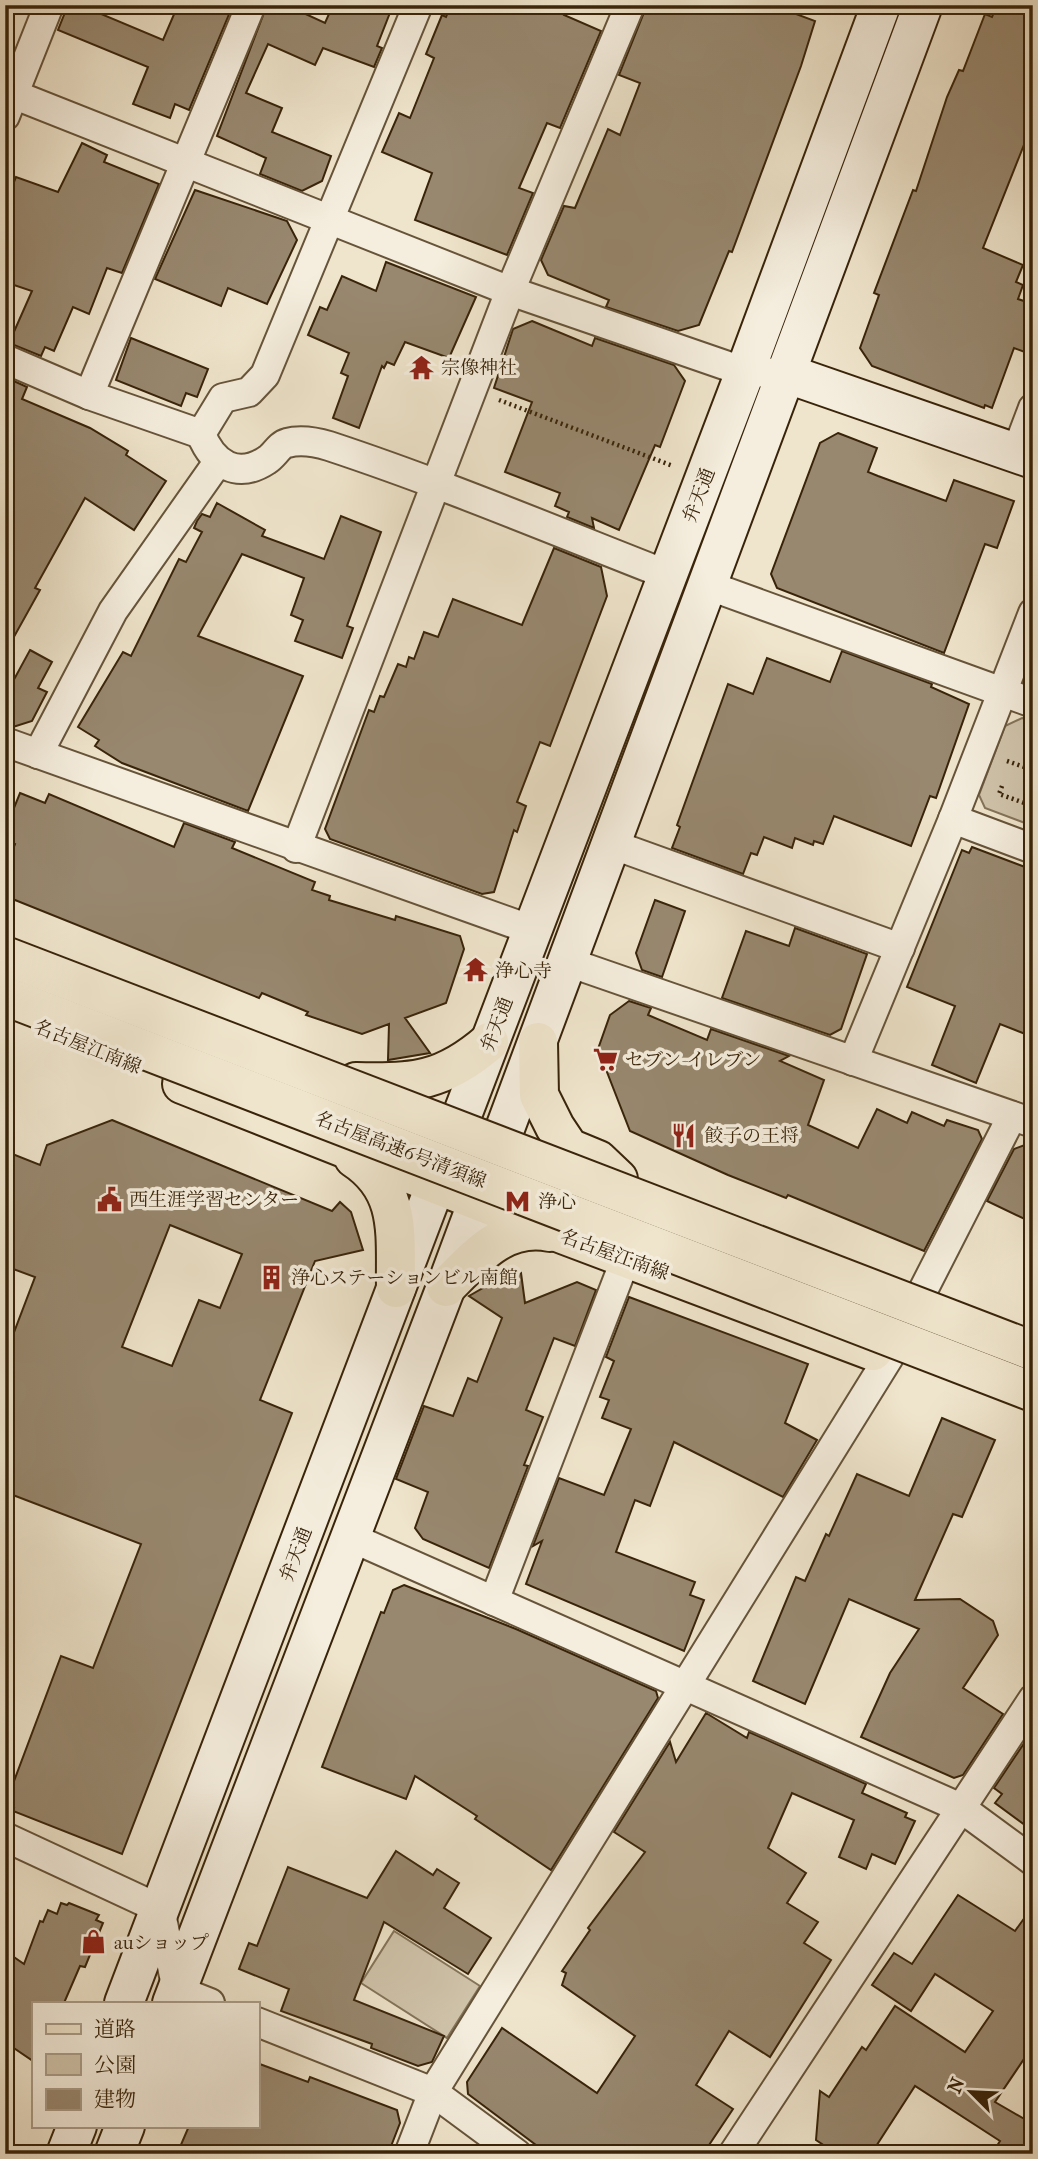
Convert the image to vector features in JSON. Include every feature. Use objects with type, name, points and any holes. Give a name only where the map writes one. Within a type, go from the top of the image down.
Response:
[{"type":"main road","points":[[5,947],[1033,1338]]},
{"type":"main road","name":"名古屋高速6号清須線","points":[[5,956],[1033,1351]]},
{"type":"main road","name":"名古屋高速6号清須線","points":[[5,996],[1033,1392]]},
{"type":"main road","name":"名古屋江南線","points":[[5,1014],[567,1236],[1033,1410]]},
{"type":"main road","points":[[356,1082],[397,1083],[439,1075],[468,1060],[488,1042]]},
{"type":"main road","points":[[538,1042],[539,1095],[555,1127],[569,1147],[598,1160],[618,1179]]},
{"type":"main road","points":[[333,1144],[362,1163],[389,1196],[394,1212],[396,1287]]},
{"type":"main road","points":[[446,1287],[486,1247],[502,1238],[534,1229],[567,1236]]},
{"type":"street","points":[[49,5],[8,100],[183,163],[510,290],[745,372],[785,373],[1024,456],[1033,408]]},
{"type":"street","points":[[89,395],[183,163],[251,5]]},
{"type":"street","points":[[201,434],[222,398],[249,392],[265,375],[418,5]]},
{"type":"street","points":[[296,848],[510,290],[630,5]]},
{"type":"street","name":"弁天通","points":[[124,2002],[745,372],[881,5]]},
{"type":"street","name":"弁天通","points":[[186,1999],[350,1537],[568,962],[923,5]]},
{"type":"street","points":[[5,359],[89,395],[201,434],[218,462],[242,470],[267,461],[285,443],[313,441],[436,483],[668,575]]},
{"type":"street","points":[[37,754],[113,611],[218,462]]},
{"type":"street","points":[[707,585],[1033,703]]},
{"type":"street","points":[[853,1061],[953,819],[1033,613]]},
{"type":"street","points":[[5,742],[532,930]]},
{"type":"street","points":[[953,819],[1033,849]]},
{"type":"street","points":[[611,844],[900,948]]},
{"type":"street","points":[[408,2154],[433,2092],[889,1357],[921,1295],[1022,1120],[568,962]]},
{"type":"street","points":[[494,1601],[626,1258]]},
{"type":"street","points":[[350,1537],[961,1808],[1033,1861]]},
{"type":"street","points":[[733,2154],[1033,1699]]},
{"type":"street","points":[[5,1837],[160,1909],[186,1999]]},
{"type":"street","points":[[259,2023],[433,2092],[517,2154]]},
{"type":"street","points":[[66,2154],[76,2128]]},
{"type":"street","points":[[114,2154],[124,2128]]},
{"type":"path","points":[[472,389],[673,466]]},
{"type":"path","points":[[1006,773],[1014,751]]},
{"type":"path","points":[[1002,783],[999,794],[1033,806]]},
{"type":"green space","points":[[1022,718],[1033,722],[1033,826],[985,808],[979,795],[1005,726]]},
{"type":"green space","points":[[394,1931],[480,1986],[447,2038],[361,1983]]},
{"type":"building","points":[[68,5],[104,5],[101,14],[163,40],[178,5],[233,5],[189,110],[175,104],[170,118],[133,104],[148,67],[58,30]]},
{"type":"building","points":[[267,5],[286,5],[325,23],[333,5],[393,5],[377,46],[382,48],[374,67],[323,48],[315,65],[268,44],[246,93],[282,108],[272,132],[331,156],[322,181],[302,191],[260,174],[266,158],[217,136]]},
{"type":"building","points":[[451,5],[568,5],[564,15],[601,31],[560,128],[547,123],[519,188],[533,193],[507,255],[415,220],[432,173],[382,152],[399,113],[410,118],[434,58],[426,54],[442,15],[446,17]]},
{"type":"building","points":[[647,5],[772,5],[815,21],[732,252],[729,251],[699,325],[678,331],[606,307],[609,300],[548,275],[541,260],[564,206],[575,208],[608,129],[620,135],[640,83],[619,75]]},
{"type":"building","points":[[997,5],[1033,5],[1033,122],[983,248],[1023,265],[1016,282],[1023,285],[1018,299],[1033,304],[1033,355],[1014,348],[992,408],[985,405],[984,408],[872,366],[860,348],[879,295],[874,293],[913,190],[916,191],[947,97],[959,70],[963,71],[985,14],[992,17]]},
{"type":"building","points":[[82,143],[107,155],[104,162],[159,184],[122,273],[107,268],[89,314],[73,307],[54,351],[45,347],[41,356],[9,343],[32,291],[5,282],[5,205],[16,177],[58,192]]},
{"type":"building","points":[[195,190],[287,221],[297,240],[267,304],[228,288],[221,306],[155,279]]},
{"type":"building","points":[[386,262],[476,297],[449,358],[405,342],[394,365],[387,362],[384,368],[382,366],[359,428],[333,418],[348,376],[341,373],[349,353],[308,335],[320,307],[327,310],[342,276],[376,291]]},
{"type":"building","points":[[532,321],[592,346],[595,338],[674,365],[685,381],[660,447],[655,445],[619,530],[592,518],[594,528],[567,517],[569,512],[555,506],[560,493],[505,472],[532,402],[494,388],[513,329]]},
{"type":"building","points":[[131,338],[208,369],[197,397],[186,393],[181,406],[116,380]]},
{"type":"building","points":[[5,377],[27,387],[22,399],[90,428],[128,451],[126,455],[166,481],[134,530],[85,498],[35,588],[40,590],[5,653]]},
{"type":"building","points":[[838,433],[877,448],[868,472],[878,476],[946,501],[954,480],[1014,501],[997,548],[985,544],[944,653],[777,588],[771,574],[820,443]]},
{"type":"building","points":[[217,503],[265,530],[262,536],[324,559],[341,516],[381,532],[347,626],[353,628],[342,658],[295,641],[303,620],[291,615],[304,578],[242,554],[198,636],[303,676],[248,811],[122,763],[95,746],[99,740],[78,727],[123,652],[131,656],[179,559],[186,562],[202,532],[194,528],[197,521],[202,514],[210,517]]},
{"type":"building","points":[[554,548],[601,567],[607,596],[550,746],[540,742],[517,802],[526,806],[517,832],[514,830],[494,892],[482,894],[330,839],[325,829],[369,710],[374,712],[380,696],[384,697],[398,664],[406,667],[409,657],[414,659],[424,632],[438,637],[453,599],[522,625]]},
{"type":"building","points":[[30,650],[52,662],[38,688],[47,692],[32,721],[13,727],[5,726],[5,696]]},
{"type":"building","points":[[842,651],[932,684],[931,687],[969,704],[936,798],[930,796],[911,846],[834,816],[823,844],[814,841],[813,845],[795,838],[792,848],[764,837],[757,855],[751,853],[743,874],[672,848],[680,827],[677,825],[728,684],[753,694],[767,658],[830,682]]},
{"type":"building","points":[[20,793],[45,803],[49,794],[174,847],[184,823],[235,842],[232,848],[315,882],[312,890],[330,896],[329,900],[395,920],[396,916],[460,936],[464,949],[446,1003],[405,1018],[430,1053],[388,1060],[389,1024],[362,1034],[306,1015],[308,1012],[262,993],[259,998],[5,896],[5,870],[15,844],[5,840],[5,830]]},
{"type":"building","points":[[972,847],[1033,870],[1033,1037],[1000,1024],[976,1083],[932,1065],[955,1006],[907,987],[962,850],[969,853]]},
{"type":"building","points":[[655,900],[685,911],[662,977],[642,970],[636,953]]},
{"type":"building","points":[[795,928],[867,954],[841,1029],[830,1035],[722,998],[746,931],[789,946]]},
{"type":"building","points":[[629,1001],[651,1008],[648,1015],[707,1040],[711,1029],[789,1056],[780,1061],[824,1080],[808,1125],[858,1148],[877,1109],[907,1123],[912,1112],[944,1126],[947,1120],[978,1130],[982,1139],[924,1251],[788,1195],[786,1198],[728,1175],[630,1131],[598,1049],[610,1015]]},
{"type":"building","points":[[112,1120],[332,1211],[340,1202],[351,1212],[363,1250],[315,1261],[260,1400],[292,1413],[122,1854],[13,1811],[14,1808],[5,1805],[61,1656],[93,1668],[141,1544],[5,1492],[5,1356],[35,1277],[5,1266],[5,1151],[40,1165],[47,1145]],"holes":[[[170,1225],[242,1254],[220,1308],[199,1300],[172,1366],[122,1347]]]},
{"type":"building","points":[[1033,1142],[1033,1223],[987,1201],[1014,1149]]},
{"type":"building","points":[[521,1273],[525,1303],[577,1282],[596,1290],[575,1346],[554,1338],[526,1410],[543,1417],[524,1465],[528,1466],[489,1568],[423,1539],[415,1528],[428,1492],[396,1479],[424,1406],[453,1416],[468,1378],[477,1382],[502,1318],[469,1296],[504,1276]]},
{"type":"building","points":[[629,1297],[808,1364],[785,1423],[817,1440],[783,1497],[674,1442],[650,1506],[635,1500],[616,1552],[695,1582],[690,1595],[704,1600],[684,1651],[526,1584],[542,1541],[533,1546],[559,1478],[604,1495],[631,1429],[602,1418],[609,1400],[600,1397],[614,1361],[606,1357]]},
{"type":"building","points":[[942,1418],[995,1440],[962,1517],[953,1514],[915,1600],[960,1599],[993,1621],[998,1635],[963,1688],[1003,1714],[963,1775],[954,1778],[861,1737],[890,1673],[919,1629],[849,1599],[805,1704],[753,1681],[796,1577],[805,1581],[857,1474],[909,1496]]},
{"type":"building","points":[[404,1585],[516,1629],[656,1691],[658,1698],[551,1870],[475,1819],[477,1816],[415,1776],[406,1799],[322,1767],[381,1612],[384,1613],[393,1590]]},
{"type":"building","points":[[706,1713],[747,1738],[749,1732],[866,1784],[862,1793],[907,1813],[905,1817],[915,1821],[895,1864],[872,1854],[866,1869],[839,1857],[854,1820],[792,1793],[768,1848],[806,1873],[787,1903],[818,1922],[804,1943],[831,1960],[770,2057],[729,2031],[696,2085],[733,2109],[703,2154],[548,2154],[468,2094],[467,2082],[502,2028],[597,2093],[635,2036],[562,1985],[566,1973],[562,1971],[590,1930],[588,1928],[645,1852],[614,1832],[670,1742],[676,1762]]},
{"type":"building","points":[[1031,1733],[1033,1831],[995,1803],[1002,1794],[994,1788]]},
{"type":"building","points":[[396,1851],[433,1875],[437,1869],[459,1883],[444,1908],[491,1938],[468,1974],[384,1922],[354,2000],[444,2036],[432,2062],[418,2066],[371,2048],[372,2044],[281,2011],[289,1989],[239,1969],[249,1943],[257,1946],[288,1867],[367,1898]]},
{"type":"building","points":[[958,1895],[1015,1931],[1033,1906],[1033,2065],[1024,2059],[995,2102],[1033,2124],[1033,2154],[992,2154],[1000,2141],[915,2086],[871,2154],[837,2154],[816,2140],[820,2091],[829,2097],[862,2047],[866,2050],[895,2006],[965,2052],[993,2011],[935,1974],[911,2011],[872,1985],[894,1953],[912,1964]]},
{"type":"building","points":[[61,1903],[69,1903],[99,1915],[96,1920],[103,1923],[85,1967],[80,1966],[64,2002],[32,2002],[32,2060],[5,2042],[5,1951],[24,1964],[40,1921],[43,1922],[48,1910],[57,1914]]},
{"type":"building","points":[[259,2064],[308,2082],[310,2077],[397,2110],[400,2123],[388,2154],[177,2154],[188,2128],[259,2128]]},
{"type":"place","name":"宗像神社","points":[[421,367]]},
{"type":"place","name":"浄心寺","points":[[475,970]]},
{"type":"place","name":"セブン-イレブン","points":[[605,1059]]},
{"type":"place","name":"餃子の王将","points":[[684,1135]]},
{"type":"place","name":"西生涯学習センター","points":[[109,1199]]},
{"type":"place","name":"浄心","points":[[518,1201]]},
{"type":"place","name":"浄心ステーションビル南館","points":[[271,1277]]},
{"type":"place","name":"auショップ","points":[[94,1942]]}]
